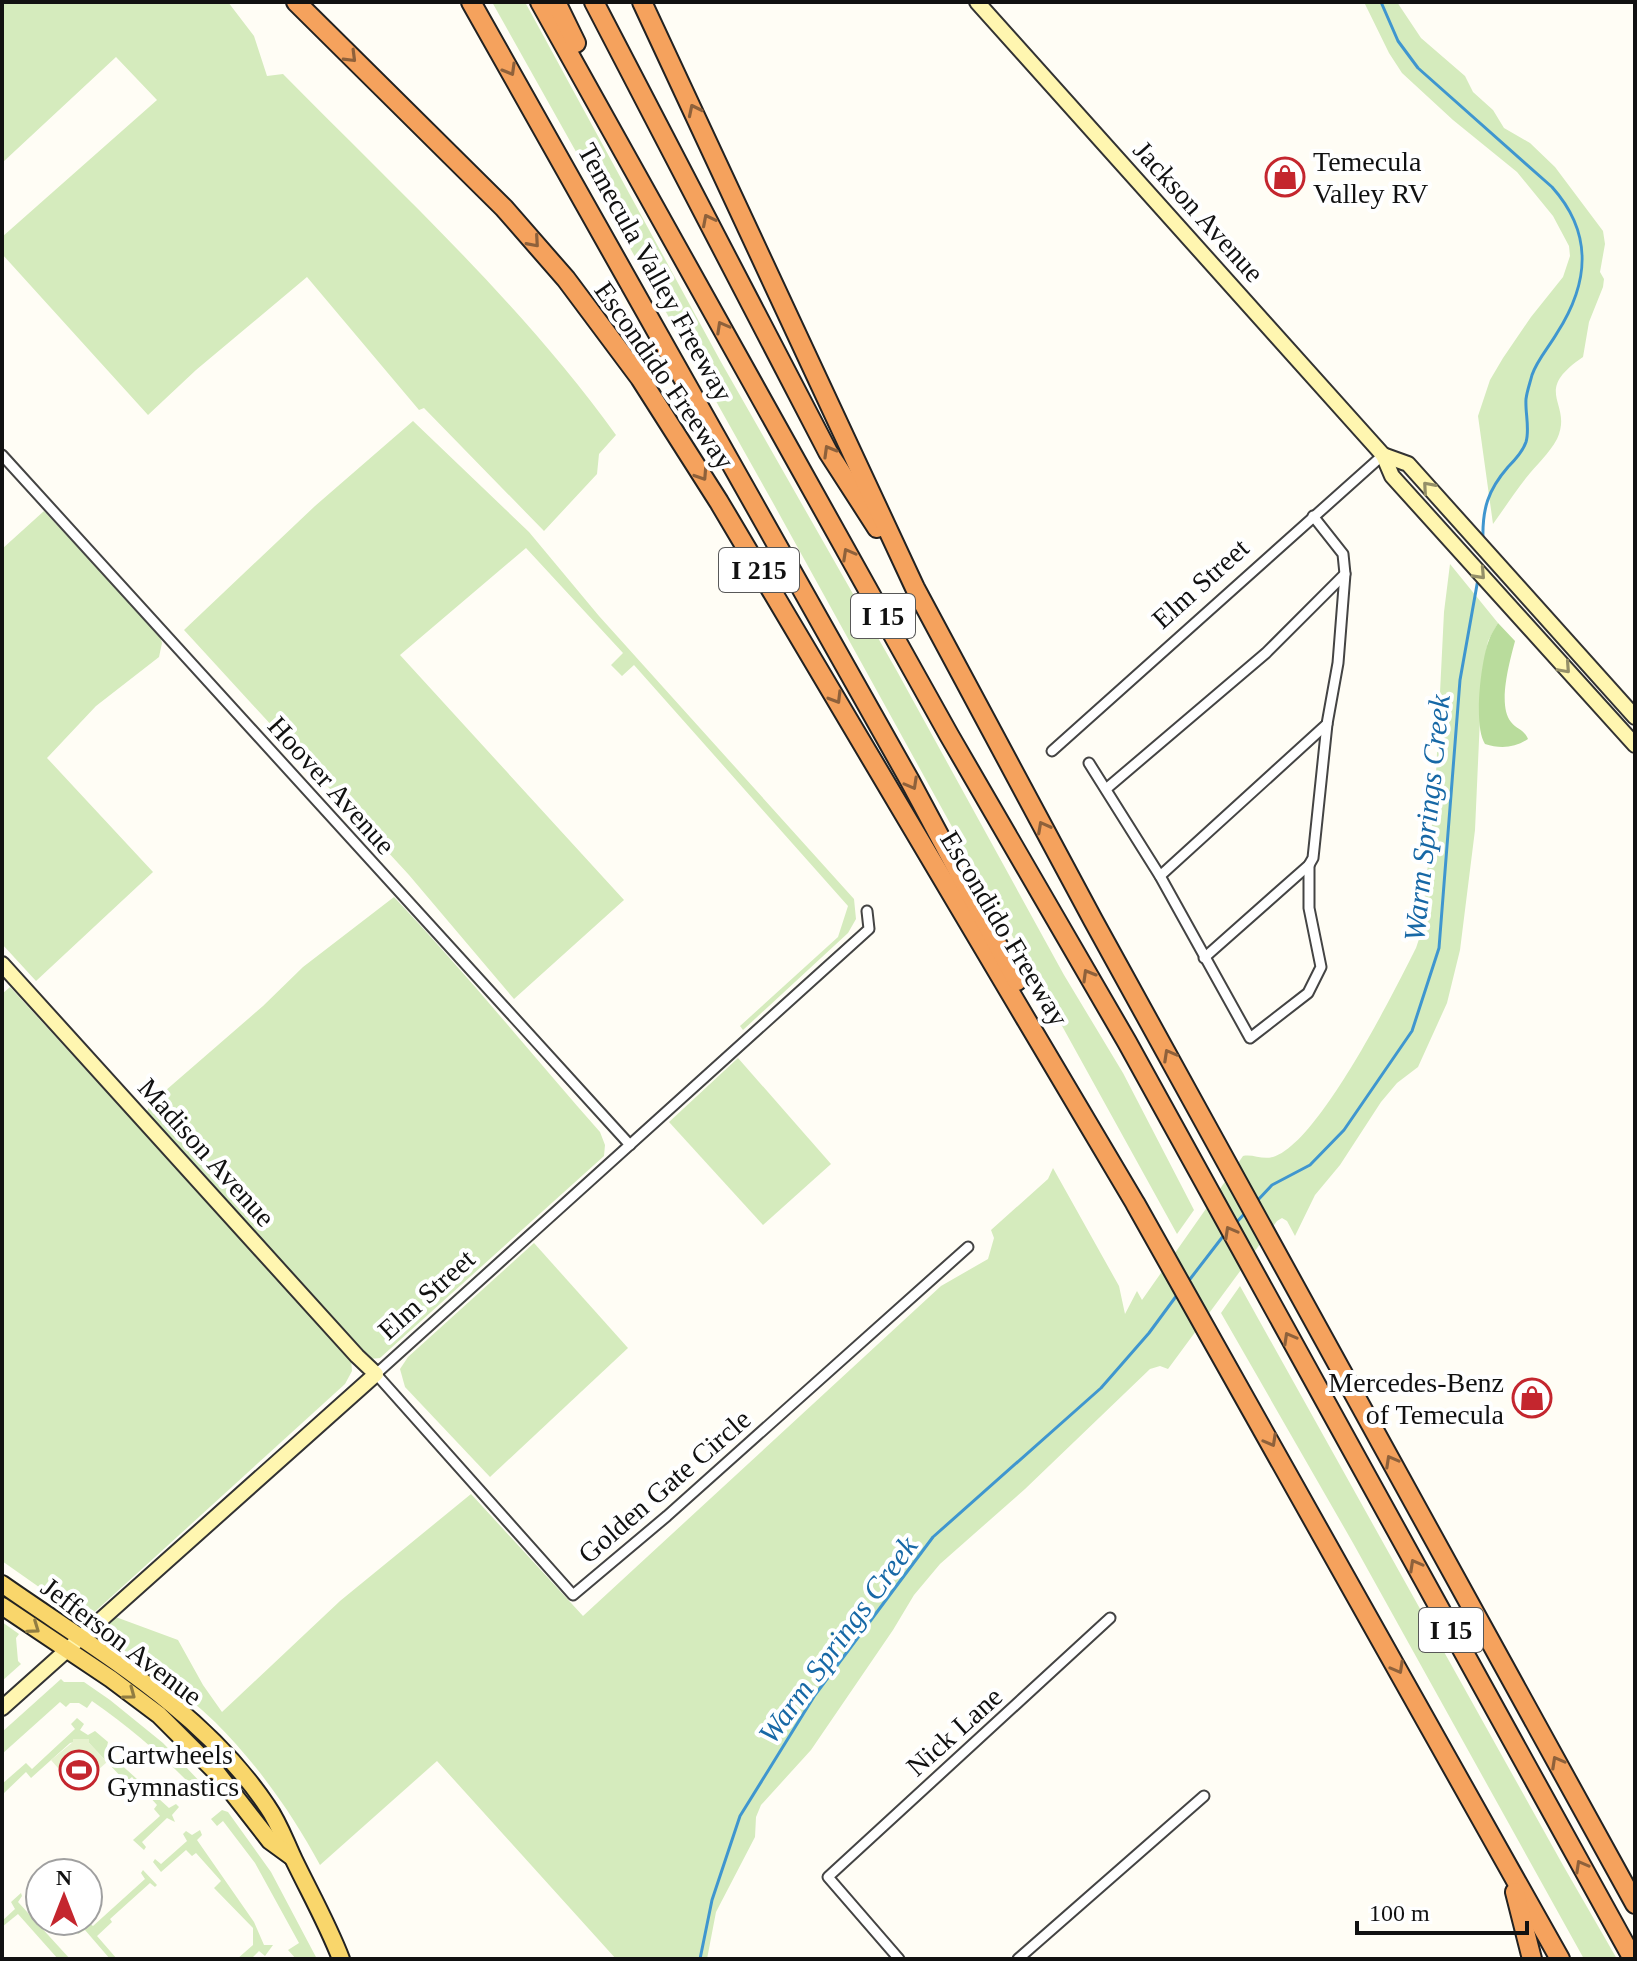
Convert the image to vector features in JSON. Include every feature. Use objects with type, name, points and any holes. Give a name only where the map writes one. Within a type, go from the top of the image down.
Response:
[{"type":"highway","name":"Escondido Freeway","points":[[296,2],[504,208],[566,279],[640,378],[719,502],[1135,1203],[1560,1959]]},
{"type":"highway","name":"Temecula Valley Freeway","points":[[471,2],[910,781],[1135,1203]]},
{"type":"highway","name":"Temecula Valley Freeway","points":[[540,2],[644,187]]},
{"type":"highway","points":[[556,2],[644,187]]},
{"type":"highway","points":[[594,2],[828,452],[915,588]]},
{"type":"highway","points":[[642,2],[915,588],[1093,920],[1635,1904]]},
{"type":"highway","name":"Escondido Freeway","points":[[644,187],[949,735],[1119,1029],[1633,1959]]},
{"type":"highway","points":[[1510,1870],[1532,1959]]},
{"type":"main road","name":"Jackson Avenue","points":[[977,2],[1383,455],[1392,476],[1447,539],[1635,745]]},
{"type":"main road","name":"Jackson Avenue","points":[[1383,455],[1408,464],[1635,717]]},
{"type":"main road","name":"Madison Avenue","points":[[2,964],[346,1345],[376,1374]]},
{"type":"main road","name":"Elm Street","points":[[2,1708],[376,1374]]},
{"type":"main road","name":"Jefferson Avenue","points":[[2,1584],[81,1636],[188,1717],[231,1761],[266,1803],[283,1830],[292,1857],[341,1959]]},
{"type":"main road","name":"Jefferson Avenue","points":[[2,1606],[159,1715],[217,1773],[270,1841],[292,1857]]},
{"type":"street","name":"Hoover Avenue","points":[[2,455],[630,1145]]},
{"type":"street","name":"Elm Street","points":[[1052,751],[1383,455]]},
{"type":"street","points":[[1204,958],[1309,865],[1313,858],[1327,724],[1338,663],[1345,574],[1343,554],[1313,516]]},
{"type":"street","points":[[1106,789],[1266,653],[1345,574]]},
{"type":"street","points":[[1160,876],[1327,724]]},
{"type":"street","points":[[1089,763],[1160,876],[1250,1038],[1308,993],[1321,967],[1309,908],[1309,865]]},
{"type":"street","name":"Elm Street","points":[[376,1374],[869,929],[867,911]]},
{"type":"street","name":"Golden Gate Circle","points":[[376,1374],[573,1595],[667,1516],[968,1247]]},
{"type":"street","name":"Nick Lane","points":[[899,1959],[828,1877],[1110,1618]]},
{"type":"street","points":[[1018,1959],[1204,1796]]},
{"type":"green space","points":[[2,2],[228,2],[254,36],[267,76],[283,74],[457,248],[579,386],[616,435],[599,454],[597,474],[544,531],[424,408],[419,410],[307,277],[196,370],[148,415],[2,254],[2,237],[157,100],[116,57],[2,163]]},
{"type":"green space","points":[[492,2],[525,2],[721,362],[898,673],[1064,975],[1123,1073],[1194,1210],[1177,1234],[772,501]]},
{"type":"green space","points":[[1364,2],[1397,2],[1421,38],[1465,76],[1473,92],[1493,110],[1504,128],[1530,143],[1555,167],[1603,231],[1605,244],[1600,272],[1604,279],[1603,287],[1589,322],[1583,357],[1567,369],[1556,389],[1561,416],[1557,439],[1493,524],[1478,416],[1490,380],[1503,358],[1563,277],[1570,256],[1569,246],[1553,216],[1517,172],[1402,73]]},
{"type":"green space","points":[[413,421],[529,532],[599,616],[854,899],[856,919],[848,933],[743,1030],[740,1026],[838,937],[848,906],[634,665],[622,676],[611,665],[623,653],[526,548],[400,655],[624,900],[514,999],[409,875],[184,630],[315,506]]},
{"type":"green space","points":[[44,511],[160,636],[162,643],[159,657],[96,706],[47,758],[153,872],[36,981],[2,944],[2,549]]},
{"type":"green space","points":[[1450,564],[1498,623],[1488,641],[1482,673],[1475,830],[1460,950],[1447,1003],[1418,1067],[1397,1083],[1381,1102],[1340,1165],[1315,1195],[1295,1236],[1287,1221],[1282,1218],[1277,1221],[1168,1369],[1160,1366],[1150,1369],[1025,1489],[940,1564],[914,1595],[811,1750],[761,1805],[756,1817],[755,1837],[716,1912],[707,1959],[616,1959],[437,1761],[320,1865],[273,1790],[215,1722],[104,1636],[104,1627],[113,1616],[178,1640],[222,1712],[340,1601],[471,1494],[583,1616],[941,1286],[988,1259],[994,1238],[991,1230],[1048,1179],[1053,1168],[1119,1286],[1125,1314],[1137,1291],[1142,1300],[1243,1156],[1273,1157],[1291,1146],[1311,1125],[1353,1064],[1416,948],[1421,933],[1435,794],[1444,612]]},
{"type":"green space","points":[[1498,623],[1515,641],[1506,683],[1507,714],[1528,739],[1507,747],[1485,744],[1479,723],[1483,662]]},
{"type":"green space","points":[[394,897],[600,1132],[605,1145],[604,1156],[380,1358],[370,1359],[146,1114],[150,1104],[303,967]]},
{"type":"green space","points":[[10,987],[351,1359],[352,1371],[345,1384],[88,1618],[83,1618],[2,1561],[2,994]]},
{"type":"green space","points":[[738,1058],[831,1164],[763,1225],[669,1122]]},
{"type":"green space","points":[[534,1243],[628,1348],[490,1477],[405,1387],[400,1369],[408,1357]]},
{"type":"green space","points":[[1240,1286],[1617,1959],[1584,1959],[1353,1543],[1221,1313]]},
{"type":"green space","points":[[2,1622],[19,1634],[16,1638],[21,1664],[2,1681]]},
{"type":"green space","points":[[61,1679],[64,1682],[84,1682],[110,1700],[163,1743],[203,1785],[189,1796],[186,1791],[191,1785],[180,1774],[131,1730],[92,1701],[87,1708],[79,1703],[70,1703],[66,1707],[60,1702],[2,1754],[2,1732]]},
{"type":"green space","points":[[77,1718],[84,1724],[80,1730],[88,1735],[95,1731],[108,1742],[106,1751],[169,1808],[176,1804],[179,1807],[172,1815],[175,1822],[167,1818],[142,1842],[146,1847],[144,1850],[133,1840],[160,1816],[154,1809],[157,1805],[132,1777],[126,1782],[89,1743],[89,1739],[70,1743],[31,1778],[26,1772],[2,1795],[2,1784],[26,1763],[32,1769],[75,1729],[71,1724]]},
{"type":"green space","name":"Cartwheels Gymnastics","points":[[73,1739],[89,1739],[89,1743],[107,1762],[81,1785],[76,1779],[71,1783],[51,1760]]},
{"type":"green space","points":[[222,1810],[228,1812],[271,1872],[317,1959],[296,1959],[288,1950],[299,1943],[255,1863],[223,1821],[217,1826],[211,1819]]},
{"type":"green space","points":[[200,1830],[202,1835],[197,1840],[254,1922],[264,1945],[273,1945],[265,1956],[259,1951],[251,1959],[237,1959],[253,1945],[253,1928],[214,1888],[221,1881],[196,1853],[192,1856],[186,1850],[161,1872],[153,1862],[155,1859],[161,1864],[187,1841],[183,1834],[186,1831],[192,1835]]},
{"type":"green space","points":[[143,1870],[157,1885],[155,1887],[150,1883],[110,1919],[112,1922],[104,1929],[104,1916],[145,1879],[141,1873]]},
{"type":"green space","points":[[21,1893],[18,1902],[24,1909],[24,1921],[18,1914],[2,1927],[2,1921],[15,1909],[11,1902]]},
{"type":"green space","points":[[38,1937],[50,1937],[70,1959],[58,1959]]},
{"type":"green space","points":[[91,1937],[98,1937],[117,1959],[110,1959]]},
{"type":"waterway","name":"Warm Springs Creek","points":[[1381,2],[1398,41],[1418,68],[1552,187],[1566,205],[1580,241],[1581,277],[1576,296],[1532,375],[1526,399],[1526,442],[1491,492],[1485,509],[1483,540]]},
{"type":"waterway","name":"Warm Springs Creek","points":[[1257,1201],[1272,1185],[1310,1165],[1344,1130],[1412,1031],[1439,948],[1460,680],[1478,579]]},
{"type":"waterway","name":"Warm Springs Creek","points":[[1235,1224],[1246,1212]]},
{"type":"waterway","name":"Warm Springs Creek","points":[[1187,1283],[1224,1235]]},
{"type":"waterway","name":"Warm Springs Creek","points":[[700,1959],[712,1900],[740,1816],[815,1695],[933,1537],[1101,1388],[1177,1295]]},
{"type":"place","name":"Temecula Valley RV","points":[[1285,177]]},
{"type":"place","name":"Mercedes-Benz of Temecula","points":[[1532,1398]]},
{"type":"place","name":"Cartwheels Gymnastics","points":[[79,1770]]}]
